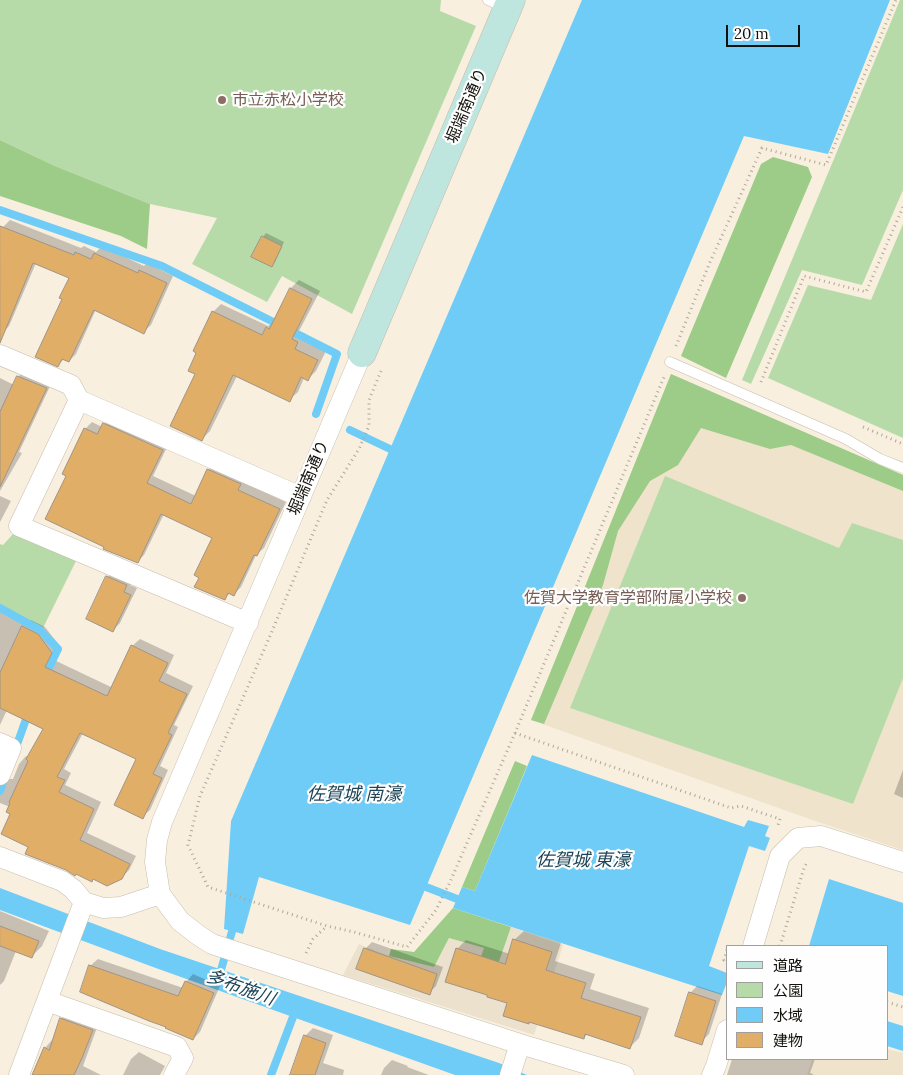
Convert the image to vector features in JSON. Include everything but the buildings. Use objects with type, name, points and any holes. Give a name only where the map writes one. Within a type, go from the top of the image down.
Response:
[{"type":"street","name":"堀端南通り","points":[[502,3],[362,353],[162,822],[157,840],[155,862],[160,894],[180,921],[212,944],[520,1044],[624,1075]]},
{"type":"street","points":[[0,355],[71,385],[79,400],[301,497]]},
{"type":"street","points":[[79,400],[19,526],[248,623]]},
{"type":"street","points":[[0,743],[11,748],[0,775]]},
{"type":"street","points":[[753,945],[780,856],[798,838],[821,836],[903,862]]},
{"type":"street","points":[[0,857],[62,881],[74,890],[82,908],[19,1075]]},
{"type":"street","points":[[82,908],[120,907],[160,894]]},
{"type":"street","points":[[47,1001],[177,1047],[183,1058],[174,1075]]},
{"type":"street","points":[[712,1075],[726,1033]]},
{"type":"street","points":[[512,1071],[520,1044]]},
{"type":"lane","points":[[670,362],[846,439],[880,459],[903,468]]},
{"type":"path","points":[[370,426],[360,449],[327,500],[200,796],[188,844],[208,887],[327,926],[407,947],[436,910],[450,882],[515,733],[710,262],[762,148],[826,165],[896,0]]},
{"type":"path","points":[[769,386],[760,382],[804,276],[866,292],[903,207]]},
{"type":"path","points":[[858,425],[903,444]]},
{"type":"path","points":[[515,733],[732,808],[741,806],[780,819]]},
{"type":"path","points":[[780,945],[804,868],[810,859]]},
{"type":"path","points":[[304,958],[313,939],[327,926]]},
{"type":"path","points":[[888,1002],[903,1007]]},
{"type":"shaded area","name":"佐賀大学教育学部附属小学校","points":[[671,374],[903,475],[903,850],[818,822],[531,720]]},
{"type":"shaded area","points":[[511,927],[563,945],[534,1035],[343,975],[359,944],[389,956],[434,967],[449,938],[484,948],[495,970]]},
{"type":"shaded area","points":[[888,1049],[903,1053],[903,1075],[807,1075],[812,1060],[888,1060]]},
{"type":"green space","name":"市立赤松小学校","points":[[0,0],[441,0],[440,11],[476,26],[352,314],[282,276],[267,302],[192,264],[217,218],[150,204],[55,166],[0,140]]},
{"type":"green space","points":[[900,0],[903,0],[903,190],[862,285],[802,270],[751,384],[742,380]]},
{"type":"green space","points":[[0,140],[55,166],[150,204],[147,249],[121,236],[0,196]]},
{"type":"green space","points":[[773,157],[808,167],[812,177],[726,378],[681,356],[761,164]]},
{"type":"green space","points":[[903,224],[903,438],[768,378],[808,285],[871,300]]},
{"type":"green space","points":[[671,374],[903,475],[903,491],[791,445],[770,449],[701,428],[678,465],[650,481],[618,531],[603,585],[544,724],[531,720]]},
{"type":"green space","name":"佐賀大学教育学部附属小学校","points":[[665,476],[839,548],[852,523],[903,540],[903,678],[853,804],[570,708]]},
{"type":"green space","points":[[13,534],[76,561],[42,630],[0,606],[0,544],[3,545]]},
{"type":"green space","points":[[515,761],[527,766],[475,891],[462,887]]},
{"type":"green space","points":[[453,908],[511,927],[496,970],[478,965],[484,948],[449,938],[434,967],[389,956],[391,949],[414,952]]},
{"type":"water","name":"佐賀城 南濠","points":[[582,0],[890,0],[828,154],[744,136],[410,925],[259,877],[243,934],[224,929],[231,821]]},
{"type":"water","name":"佐賀城 東濠","points":[[532,755],[744,827],[748,820],[769,826],[765,836],[770,838],[765,851],[749,846],[709,966],[726,973],[726,985],[722,995],[453,908],[462,887],[475,891]]},
{"type":"water","points":[[829,879],[903,903],[903,996],[888,991],[888,945],[809,945]]},
{"type":"water","name":"多布施川","points":[[0,888],[160,949],[499,1063],[527,1075],[455,1075],[0,910]]},
{"type":"water","points":[[888,1021],[903,1026],[903,1051],[888,1046]]},
{"type":"waterway","points":[[0,210],[162,266],[337,354],[316,414]]},
{"type":"waterway","points":[[350,430],[390,449]]},
{"type":"waterway","points":[[0,608],[40,630],[58,649],[44,678]]},
{"type":"waterway","points":[[15,750],[29,711]]},
{"type":"waterway","points":[[0,791],[5,777]]},
{"type":"waterway","points":[[426,887],[465,902]]},
{"type":"waterway","name":"多布施川","points":[[219,977],[235,921]]},
{"type":"waterway","points":[[271,1075],[296,1009]]},
{"type":"place","name":"市立赤松小学校","points":[[222,100]]},
{"type":"place","name":"佐賀大学教育学部附属小学校","points":[[742,598]]}]
